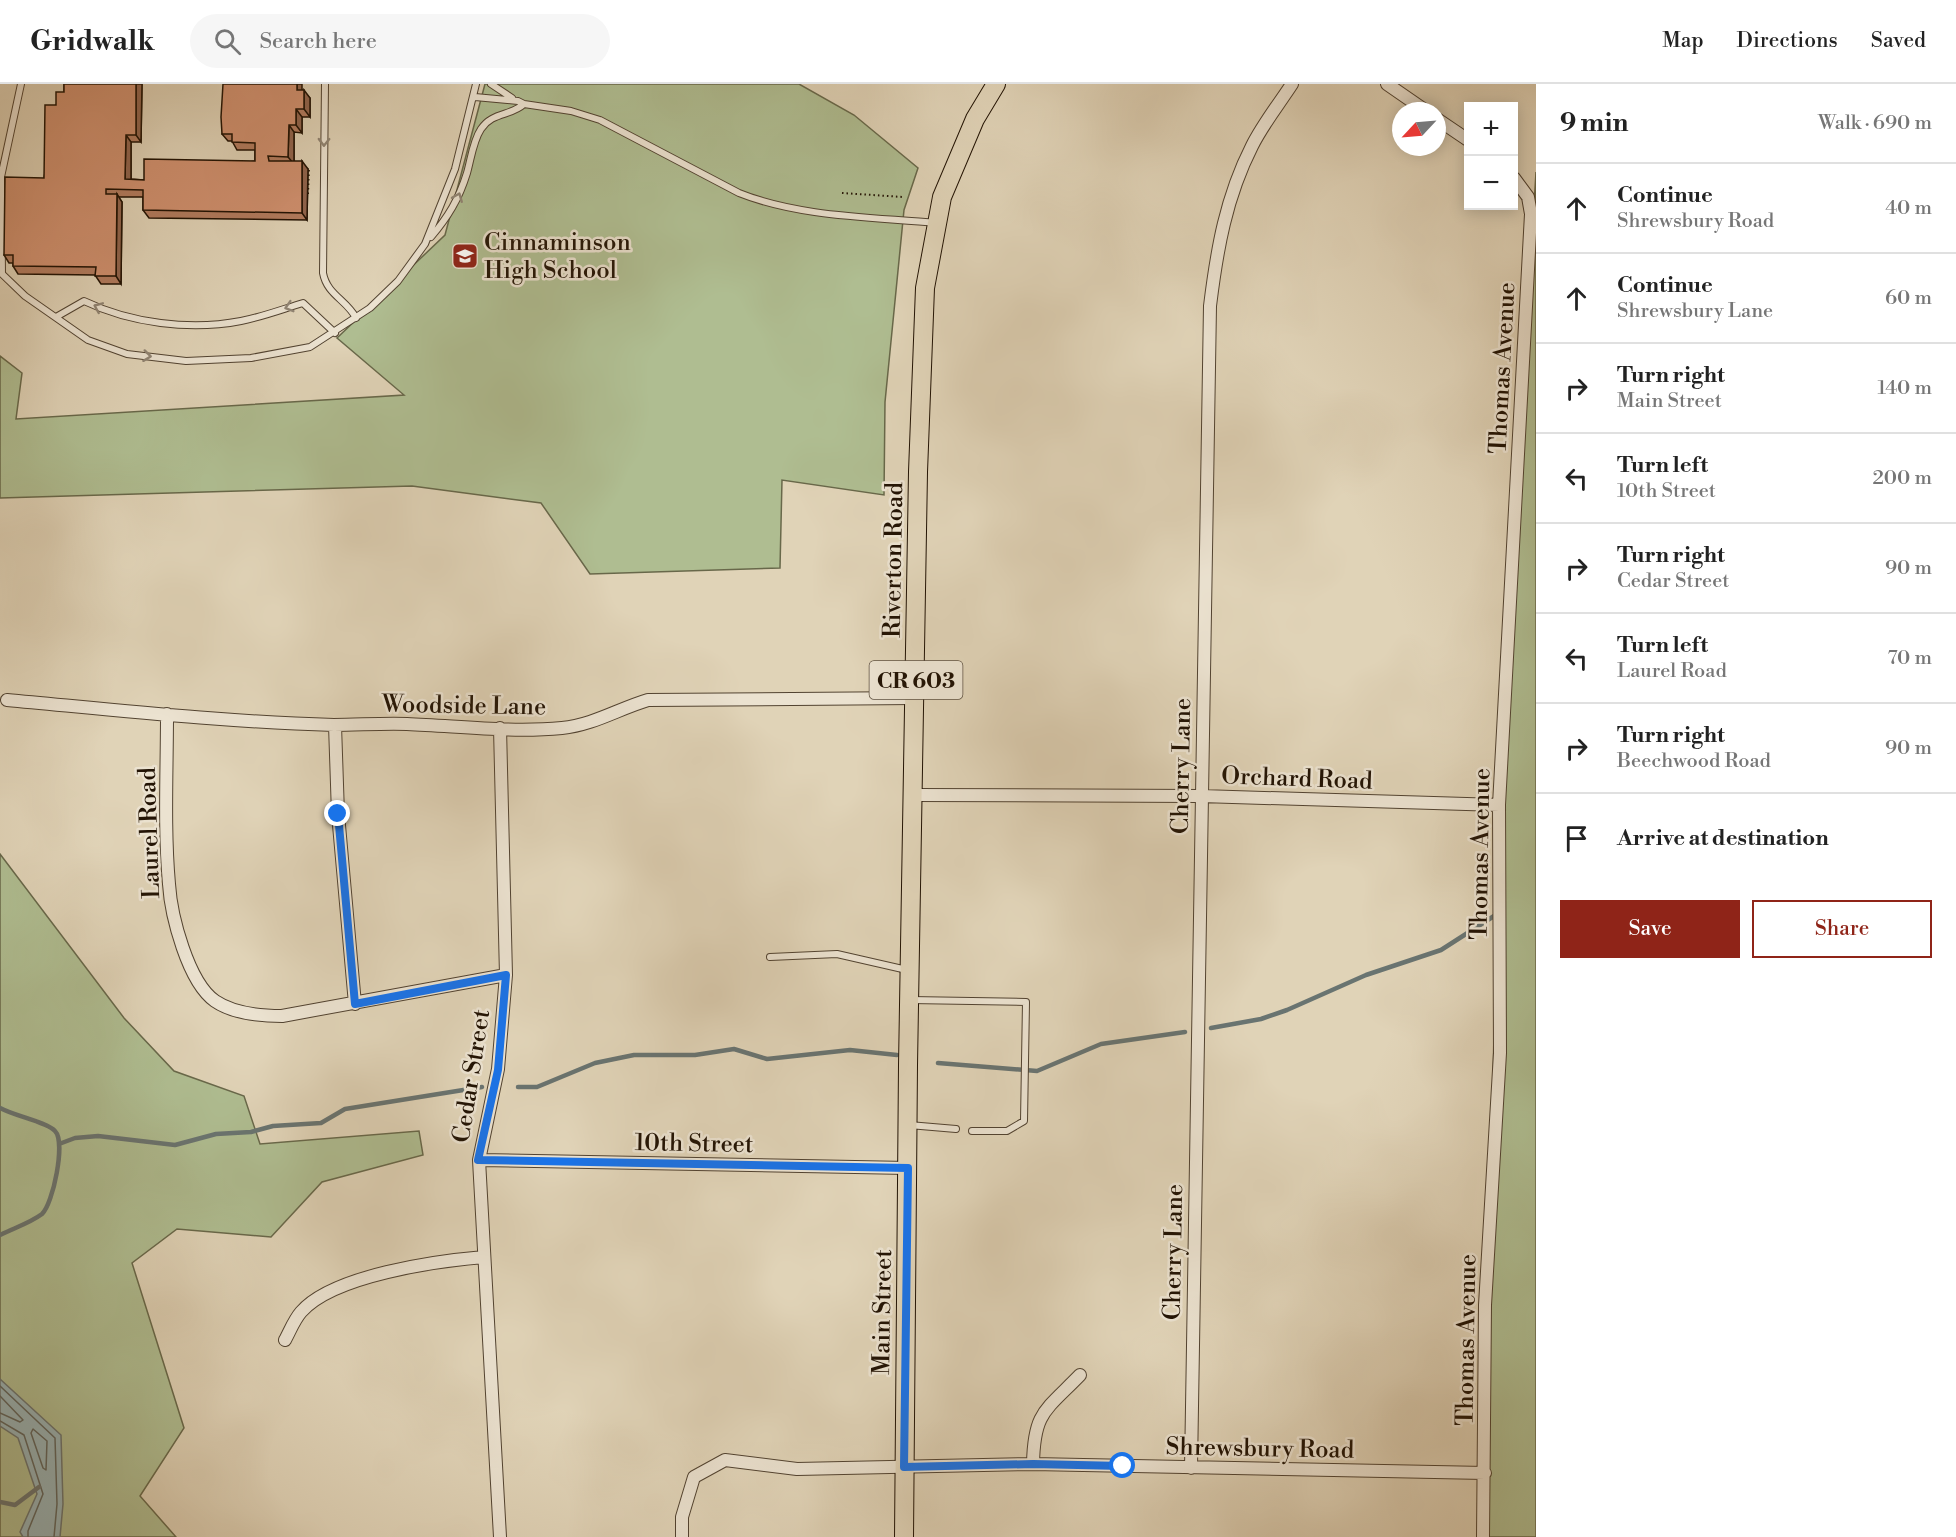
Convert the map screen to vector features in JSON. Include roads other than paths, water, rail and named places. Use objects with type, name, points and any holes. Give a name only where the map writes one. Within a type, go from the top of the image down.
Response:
[{"type":"main road","name":"Riverton Road","points":[[909,1087],[915,698],[926,273],[942,197],[975,119],[996,84]]},
{"type":"main road","name":"Main Street","points":[[904,1537],[909,1087]]},
{"type":"street","name":"Cherry Lane","points":[[1191,1467],[1210,306],[1216,253],[1232,190],[1253,144],[1292,84]]},
{"type":"street","points":[[1387,84],[1413,102]]},
{"type":"street","points":[[1446,124],[1464,137]]},
{"type":"street","name":"Thomas Avenue","points":[[1483,1537],[1485,1305],[1500,1053],[1499,805],[1531,214],[1528,197],[1518,183]]},
{"type":"street","name":"Woodside Lane","points":[[7,700],[166,714],[335,725],[404,724],[562,728],[591,723],[648,700],[915,698]]},
{"type":"street","name":"Laurel Road","points":[[166,714],[169,885],[180,937],[199,985],[215,1001],[238,1011],[261,1016],[282,1016],[506,975]]},
{"type":"street","points":[[335,725],[338,814],[355,1004]]},
{"type":"street","name":"Cedar Street","points":[[500,728],[506,975],[498,1070],[478,1160],[500,1537]]},
{"type":"street","name":"Orchard Road","points":[[914,795],[1201,796],[1499,805]]},
{"type":"street","name":"10th Street","points":[[478,1160],[908,1168]]},
{"type":"street","points":[[285,1340],[301,1312],[330,1291],[368,1277],[453,1259],[484,1257]]},
{"type":"street","points":[[1033,1464],[1034,1436],[1041,1413],[1080,1375]]},
{"type":"street","name":"Shrewsbury Road","points":[[681,1537],[682,1517],[694,1478],[725,1460],[797,1469],[1033,1464],[1485,1473]]},
{"type":"lane","points":[[21,84],[1,177],[2,274],[25,297],[88,340],[127,354],[186,361],[251,358],[309,347],[356,318],[398,281],[452,211],[480,130],[495,116],[518,110],[521,103]]},
{"type":"lane","points":[[325,84],[321,256],[323,273],[330,290],[351,307],[356,318]]},
{"type":"lane","points":[[425,244],[455,169],[475,98],[476,84]]},
{"type":"lane","points":[[490,84],[521,103]]},
{"type":"lane","points":[[475,98],[571,111],[612,124],[718,182],[763,202],[794,208],[937,223]]},
{"type":"lane","points":[[57,317],[84,301],[104,310],[178,325],[211,325],[242,321],[303,303],[335,333]]},
{"type":"lane","points":[[770,957],[837,954],[895,969],[910,970]]},
{"type":"lane","points":[[910,1000],[1026,1002],[1024,1121],[1007,1131],[972,1131]]},
{"type":"lane","points":[[909,1125],[957,1129]]},
{"type":"water","points":[[0,1379],[61,1435],[63,1504],[60,1537],[23,1537],[20,1532],[37,1494],[18,1438],[0,1426]]},
{"type":"waterway","points":[[1211,1028],[1261,1019],[1366,975],[1441,950],[1494,916]]},
{"type":"waterway","points":[[938,1063],[1037,1071],[1101,1044],[1185,1032]]},
{"type":"waterway","points":[[518,1087],[537,1087],[595,1063],[634,1055],[695,1055],[734,1049],[767,1059],[850,1050],[897,1055]]},
{"type":"waterway","points":[[59,1144],[75,1138],[98,1136],[175,1145],[216,1134],[251,1132],[273,1126],[321,1123],[345,1109],[482,1087]]},
{"type":"waterway","points":[[0,1108],[51,1128],[58,1137],[59,1147],[54,1186],[42,1214],[0,1235]]},
{"type":"waterway","points":[[0,1502],[15,1505],[39,1487]]},
{"type":"place","name":"Cinnaminson High School","points":[[465,256]]}]
